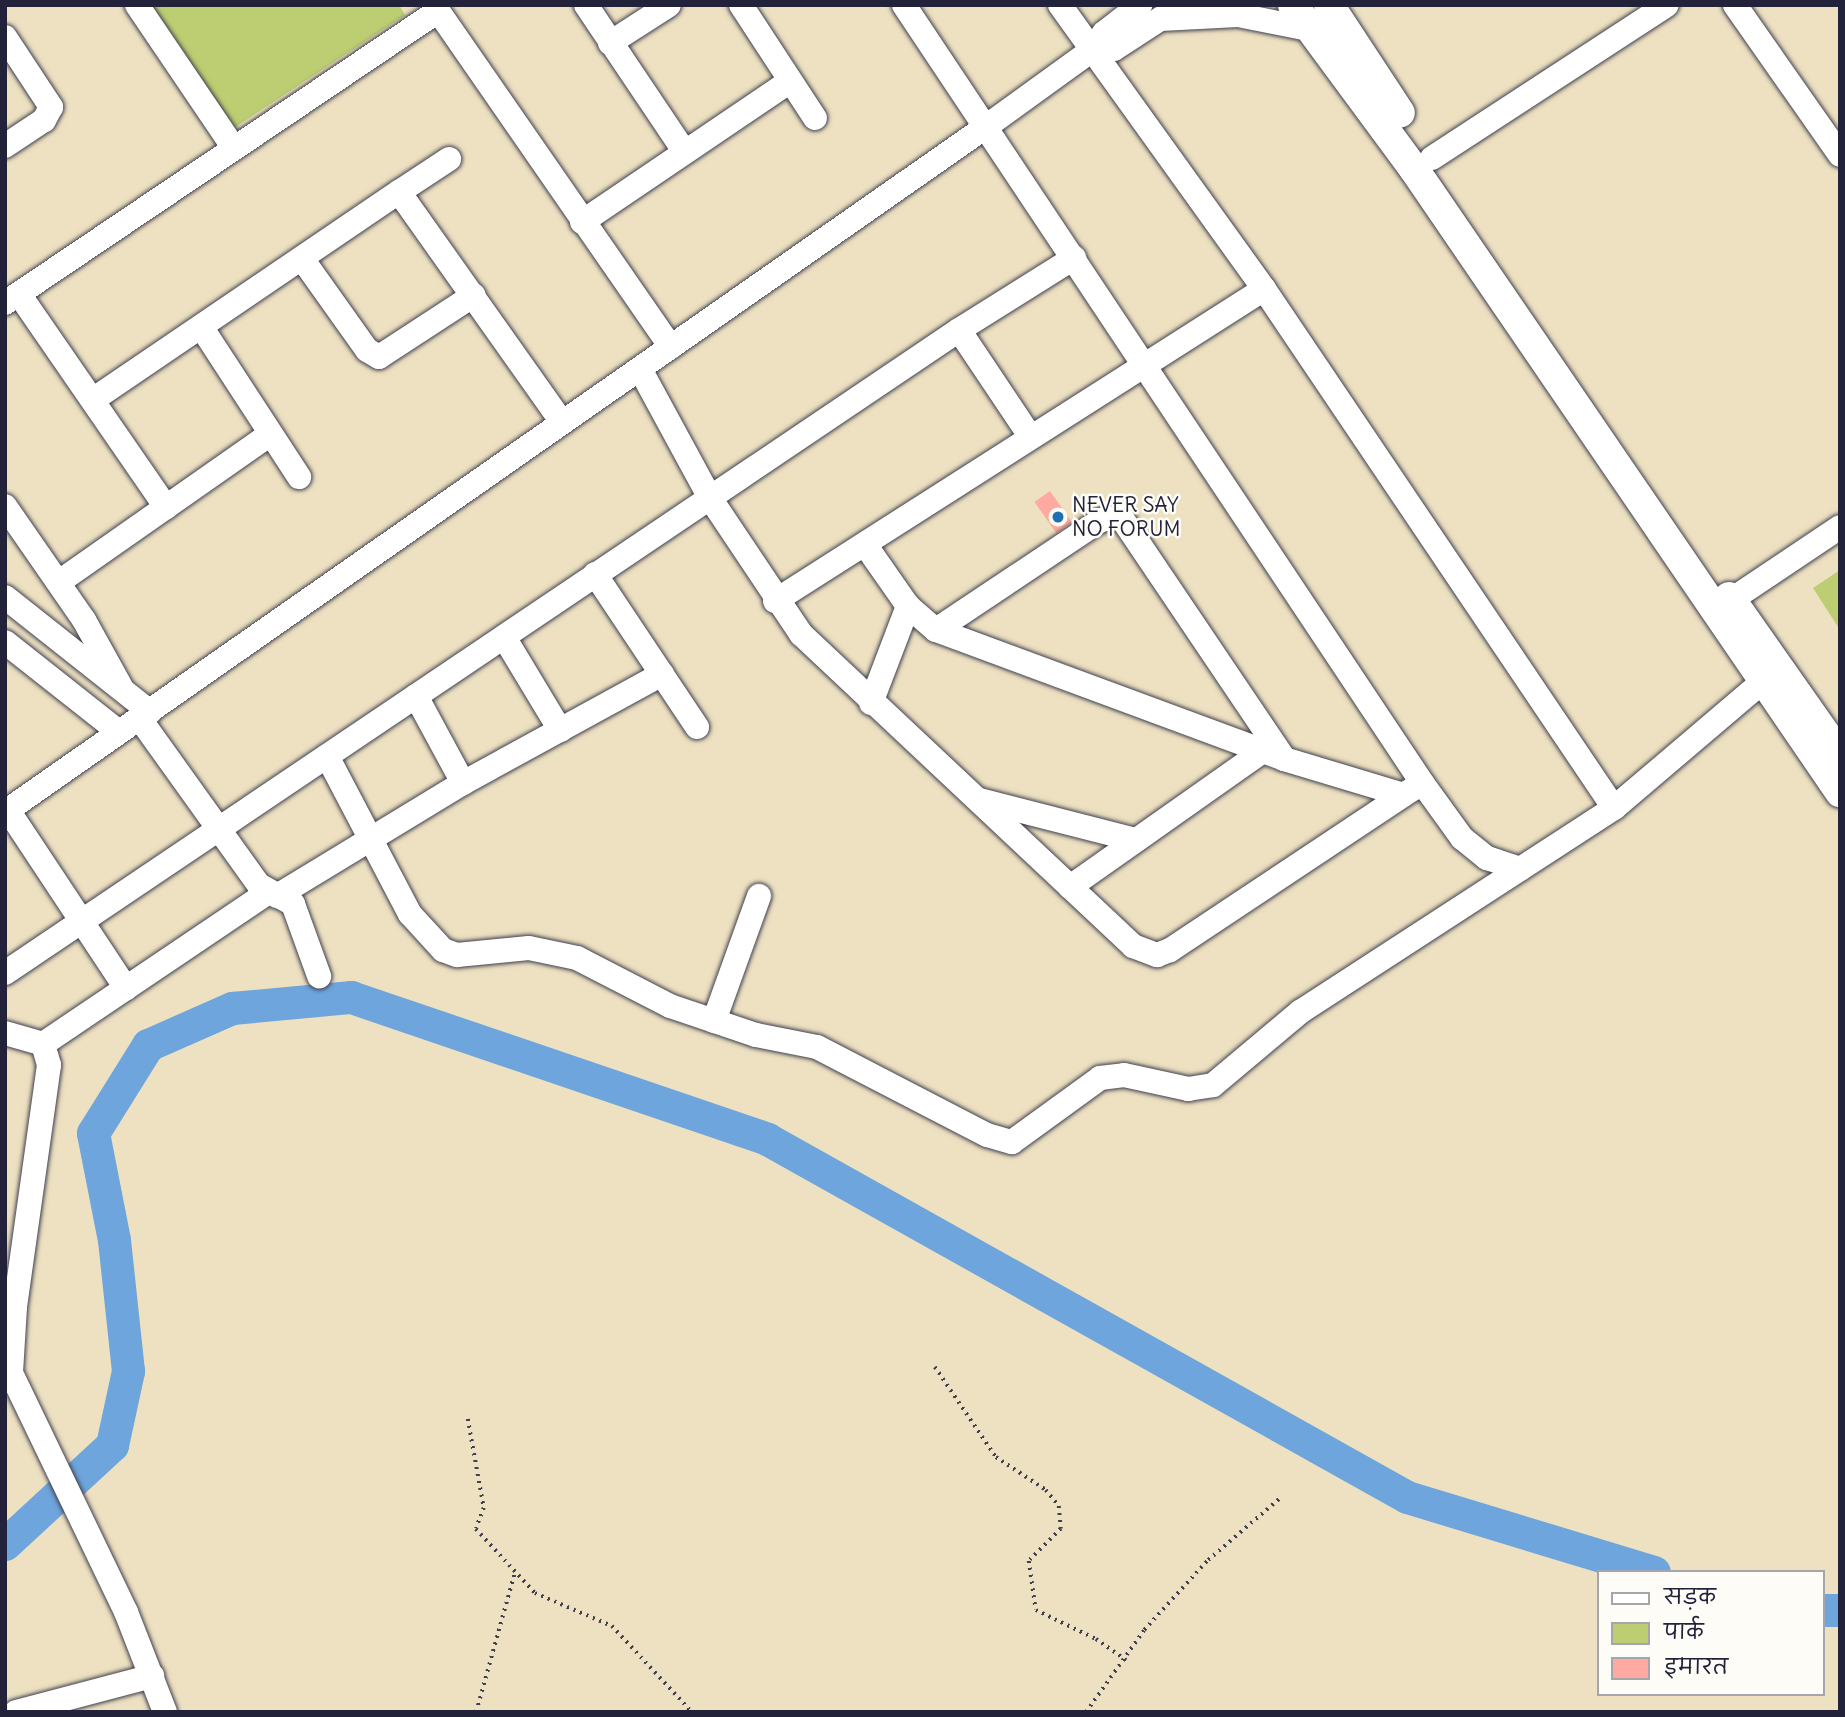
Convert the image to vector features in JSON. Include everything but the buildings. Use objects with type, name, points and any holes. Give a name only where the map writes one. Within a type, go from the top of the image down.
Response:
[{"type":"main road","points":[[1293,5],[1321,18],[1432,158],[1731,600],[1840,755]]},
{"type":"main road","points":[[1321,18],[1414,169],[1762,682],[1840,792]]},
{"type":"street","points":[[137,5],[233,146]]},
{"type":"street","points":[[586,5],[684,151]]},
{"type":"street","points":[[610,43],[669,5]]},
{"type":"street","points":[[741,5],[815,118]]},
{"type":"street","points":[[904,5],[1074,258],[1413,790],[1462,838],[1488,858],[1520,869]]},
{"type":"street","points":[[1060,5],[1264,289],[1614,808]]},
{"type":"street","points":[[126,988],[6,811],[987,126],[1092,50],[1104,33],[1140,5]]},
{"type":"street","points":[[1092,50],[1114,49],[1182,5]]},
{"type":"street","points":[[1432,158],[1667,5]]},
{"type":"street","points":[[1735,5],[1840,155]]},
{"type":"street","points":[[166,507],[94,399],[12,299],[436,8],[671,347]]},
{"type":"street","points":[[1160,19],[1237,15],[1321,18]]},
{"type":"street","points":[[5,37],[51,107],[44,120],[5,146]]},
{"type":"street","points":[[582,222],[790,81]]},
{"type":"street","points":[[94,399],[449,159]]},
{"type":"street","points":[[399,192],[562,422]]},
{"type":"street","points":[[5,973],[959,330],[1074,258]]},
{"type":"street","points":[[303,260],[367,350],[379,357],[474,295]]},
{"type":"street","points":[[775,601],[866,546],[1030,436],[1144,367],[1264,289]]},
{"type":"street","points":[[202,328],[269,435],[299,477]]},
{"type":"street","points":[[959,330],[1030,436]]},
{"type":"street","points":[[640,369],[710,498],[775,601],[825,659],[870,703],[1133,946],[1157,955],[1413,790]]},
{"type":"street","points":[[59,582],[269,435]]},
{"type":"street","points":[[5,506],[59,582],[121,687],[136,721],[272,894],[298,911],[319,975]]},
{"type":"street","points":[[936,630],[1101,520],[1121,517],[1273,755]]},
{"type":"street","points":[[1731,600],[1840,527]]},
{"type":"street","points":[[866,546],[908,606],[936,630],[1273,755],[1413,790]]},
{"type":"street","points":[[595,574],[697,727]]},
{"type":"street","points":[[5,597],[121,687]]},
{"type":"street","points":[[870,703],[908,606]]},
{"type":"street","points":[[504,637],[560,730]]},
{"type":"street","points":[[5,642],[136,721]]},
{"type":"street","points":[[43,1044],[272,894],[463,783],[662,674]]},
{"type":"street","points":[[327,756],[410,914],[443,950],[457,955],[529,948],[577,958],[643,995],[714,1021],[817,1047],[987,1135],[1012,1142],[1100,1078],[1124,1075],[1188,1089],[1213,1086],[1300,1013],[1614,808],[1762,682]]},
{"type":"street","points":[[416,696],[463,783]]},
{"type":"street","points":[[1070,887],[1136,840],[1273,755]]},
{"type":"street","points":[[975,799],[1136,840]]},
{"type":"street","points":[[714,1021],[759,896]]},
{"type":"street","points":[[5,1033],[43,1044]]},
{"type":"street","points":[[43,1044],[49,1065],[15,1307],[10,1378],[98,1555],[152,1676],[164,1711]]},
{"type":"street","points":[[16,1712],[152,1676]]},
{"type":"path","points":[[934,1367],[996,1457],[1046,1490],[1059,1506],[1061,1529],[1029,1561],[1037,1610],[1096,1639],[1126,1660]]},
{"type":"path","points":[[467,1419],[484,1507],[476,1529],[536,1593],[612,1626],[692,1712]]},
{"type":"path","points":[[1086,1712],[1126,1660],[1144,1630],[1208,1560],[1279,1500]]},
{"type":"path","points":[[476,1712],[515,1571]]},
{"type":"green space","points":[[143,5],[399,5],[405,15],[231,130]]},
{"type":"green space","points":[[1840,570],[1840,630],[1813,588]]},
{"type":"waterway","points":[[5,1544],[112,1445],[128,1371],[114,1240],[93,1133],[148,1045],[232,1008],[351,997],[767,1139],[1407,1497],[1647,1570]]},
{"type":"waterway","points":[[1824,1610],[1840,1610]]},
{"type":"place","name":"NEVER SAY NO FORUM","points":[[1058,517]]}]
